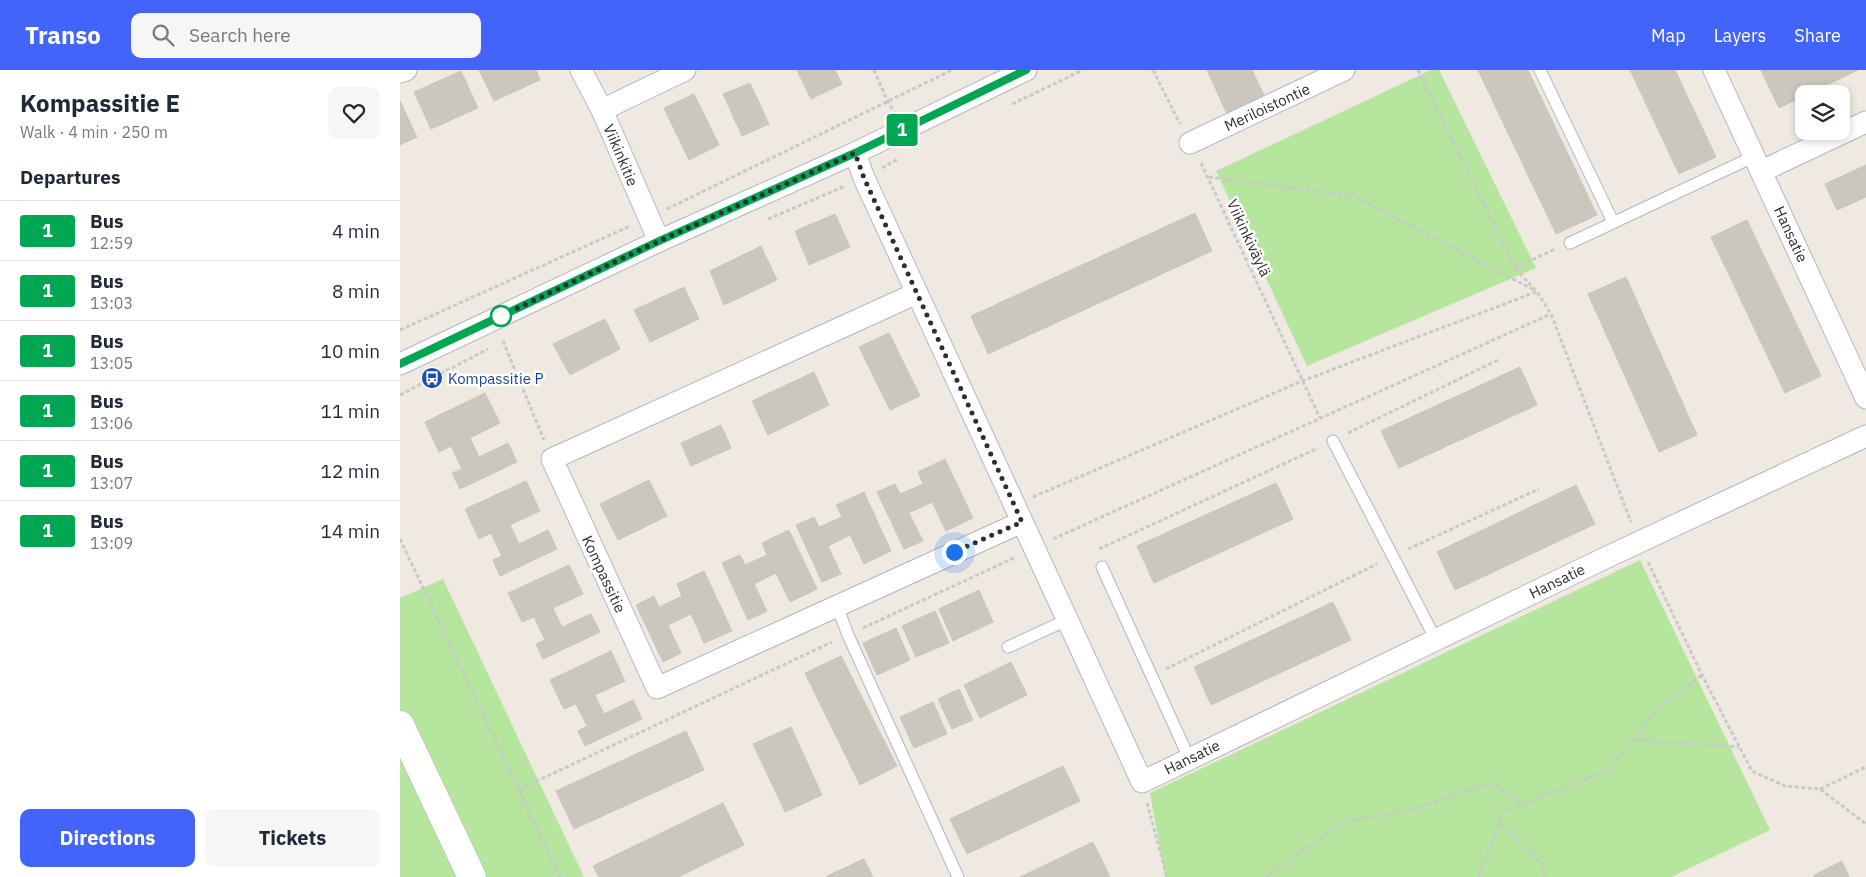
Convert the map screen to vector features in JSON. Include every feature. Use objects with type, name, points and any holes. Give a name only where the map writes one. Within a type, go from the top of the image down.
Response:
[{"type":"street","points":[[400,72],[406,70]]},
{"type":"street","name":"Viikinkitie","points":[[581,70],[602,110],[659,241]]},
{"type":"street","points":[[602,110],[685,70]]},
{"type":"street","points":[[400,364],[659,241],[855,153],[1026,70]]},
{"type":"street","name":"Meriloistontie","points":[[1190,143],[1344,70]]},
{"type":"street","name":"Hansatie","points":[[1714,70],[1866,398]]},
{"type":"street","points":[[1759,164],[1866,122]]},
{"type":"street","points":[[855,153],[864,178],[916,293],[1142,782]]},
{"type":"street","points":[[552,459],[916,293]]},
{"type":"street","name":"Hansatie","points":[[1142,782],[1866,436]]},
{"type":"street","name":"Kompassitie","points":[[552,459],[657,688],[837,606],[1018,513]]},
{"type":"street","points":[[400,725],[472,877]]},
{"type":"lane","points":[[1540,70],[1614,222]]},
{"type":"lane","points":[[1570,243],[1614,222],[1759,164]]},
{"type":"lane","points":[[1334,441],[1436,640]]},
{"type":"lane","points":[[1102,566],[1189,758]]},
{"type":"lane","points":[[837,606],[852,644],[958,877]]},
{"type":"lane","points":[[1008,647],[1067,620]]},
{"type":"path","points":[[400,330],[648,218],[952,70]]},
{"type":"path","name":"Viikinkiväylä","points":[[1153,70],[1209,177],[1320,418]]},
{"type":"path","points":[[1418,70],[1515,268],[1537,292],[1551,314],[1639,543],[1702,675],[1752,771],[1785,786],[1820,789],[1866,767]]},
{"type":"path","points":[[1209,177],[1354,196],[1537,292]]},
{"type":"path","points":[[1515,268],[1570,243]]},
{"type":"path","points":[[1018,513],[1302,381],[1537,292]]},
{"type":"path","points":[[503,341],[552,459]]},
{"type":"path","points":[[1102,566],[1094,551],[1334,441],[1500,359]]},
{"type":"path","points":[[1152,678],[1168,668],[1393,556],[1538,488]]},
{"type":"path","points":[[400,539],[560,877]]},
{"type":"path","points":[[1479,877],[1503,812],[1608,770],[1660,707],[1702,675]]},
{"type":"path","points":[[1633,740],[1740,747]]},
{"type":"path","points":[[1142,782],[1167,877]]},
{"type":"path","points":[[1265,877],[1344,822],[1412,810],[1490,783],[1524,804]]},
{"type":"path","points":[[1820,789],[1866,824]]},
{"type":"path","points":[[1499,823],[1544,866],[1545,877]]},
{"type":"green space","points":[[1431,70],[1439,70],[1536,268],[1307,366],[1216,171]]},
{"type":"green space","points":[[1640,560],[1770,830],[1671,877],[1165,877],[1150,793]]},
{"type":"green space","points":[[443,579],[584,877],[400,877],[400,598]]},
{"type":"building","points":[[479,70],[536,70],[540,80],[494,101]]},
{"type":"building","points":[[797,70],[835,70],[842,84],[811,99]]},
{"type":"building","points":[[1207,70],[1252,70],[1265,97],[1227,114]]},
{"type":"building","points":[[1478,70],[1528,70],[1597,215],[1556,234]]},
{"type":"building","points":[[1630,70],[1675,70],[1716,157],[1679,174]]},
{"type":"building","points":[[1761,70],[1858,70],[1827,85],[1795,85],[1795,100],[1779,108]]},
{"type":"building","points":[[461,71],[478,108],[431,129],[414,92]]},
{"type":"building","points":[[750,83],[769,124],[742,136],[723,94]]},
{"type":"building","points":[[694,94],[719,145],[689,160],[664,108]]},
{"type":"building","points":[[400,101],[417,137],[400,145]]},
{"type":"building","points":[[1866,165],[1866,197],[1837,210],[1825,184]]},
{"type":"building","points":[[1195,213],[1212,251],[988,354],[971,316]]},
{"type":"building","points":[[835,214],[850,247],[809,265],[795,231]]},
{"type":"building","points":[[1747,220],[1821,376],[1785,393],[1711,237]]},
{"type":"building","points":[[761,246],[777,280],[724,305],[710,271]]},
{"type":"building","points":[[1626,277],[1697,435],[1659,452],[1588,294]]},
{"type":"building","points":[[684,287],[699,319],[650,342],[634,310]]},
{"type":"building","points":[[605,319],[620,349],[570,375],[553,344]]},
{"type":"building","points":[[889,333],[920,396],[890,410],[859,347]]},
{"type":"building","points":[[1520,367],[1537,405],[1399,468],[1381,431]]},
{"type":"building","points":[[814,372],[829,405],[768,435],[752,401]]},
{"type":"building","points":[[485,393],[500,423],[470,438],[479,457],[508,443],[517,462],[460,489],[452,473],[462,469],[451,446],[439,452],[425,422]]},
{"type":"building","points":[[721,425],[731,448],[691,466],[681,443]]},
{"type":"building","points":[[945,459],[973,518],[946,531],[932,502],[909,513],[923,541],[904,549],[877,492],[895,484],[900,494],[923,484],[918,472]]},
{"type":"building","points":[[649,480],[667,516],[618,540],[600,504]]},
{"type":"building","points":[[526,481],[540,511],[510,525],[519,544],[548,530],[557,549],[500,576],[493,560],[502,556],[491,533],[479,539],[465,509]]},
{"type":"building","points":[[1276,483],[1293,519],[1154,583],[1137,546]]},
{"type":"building","points":[[1576,485],[1595,524],[1455,590],[1437,552]]},
{"type":"building","points":[[864,492],[891,551],[864,564],[850,535],[828,546],[841,574],[822,582],[796,525],[814,517],[819,527],[842,517],[836,505]]},
{"type":"building","points":[[789,530],[817,589],[790,602],[776,573],[754,584],[767,611],[748,620],[722,563],[740,555],[745,565],[767,555],[762,543]]},
{"type":"building","points":[[569,565],[583,594],[553,608],[562,627],[591,614],[600,632],[543,659],[536,644],[545,640],[534,617],[522,622],[508,593]]},
{"type":"building","points":[[704,571],[732,631],[704,643],[691,614],[668,625],[681,653],[663,662],[636,605],[654,596],[659,607],[682,596],[677,584]]},
{"type":"building","points":[[979,590],[993,622],[953,641],[939,609]]},
{"type":"building","points":[[1333,602],[1351,640],[1211,705],[1194,667]]},
{"type":"building","points":[[935,611],[949,643],[916,657],[902,626]]},
{"type":"building","points":[[896,628],[910,660],[877,675],[863,643]]},
{"type":"building","points":[[611,651],[625,681],[595,695],[604,714],[633,700],[642,719],[585,746],[578,731],[587,726],[576,704],[564,709],[550,680]]},
{"type":"building","points":[[841,656],[897,766],[860,785],[805,673]]},
{"type":"building","points":[[1011,662],[1027,695],[980,718],[964,685]]},
{"type":"building","points":[[959,689],[973,720],[952,729],[938,699]]},
{"type":"building","points":[[933,702],[947,734],[914,748],[900,717]]},
{"type":"building","points":[[791,727],[822,795],[785,812],[753,744]]},
{"type":"building","points":[[686,731],[704,770],[574,829],[556,791]]},
{"type":"building","points":[[1063,766],[1080,801],[967,854],[950,819]]},
{"type":"building","points":[[723,803],[744,845],[678,877],[599,877],[593,866]]},
{"type":"building","points":[[1093,842],[1110,877],[1020,877]]},
{"type":"building","points":[[864,859],[873,877],[827,877],[827,876]]},
{"type":"building","points":[[1842,861],[1849,877],[1814,877],[1814,875]]},
{"type":"bus line","name":"1","points":[[400,364],[659,241],[855,153],[1026,70]]},
{"type":"place","name":"Kompassitie P","points":[[432,378]]},
{"type":"route","points":[[501,316],[659,241],[855,153],[864,178],[916,293],[1022,522],[954,552]]}]
